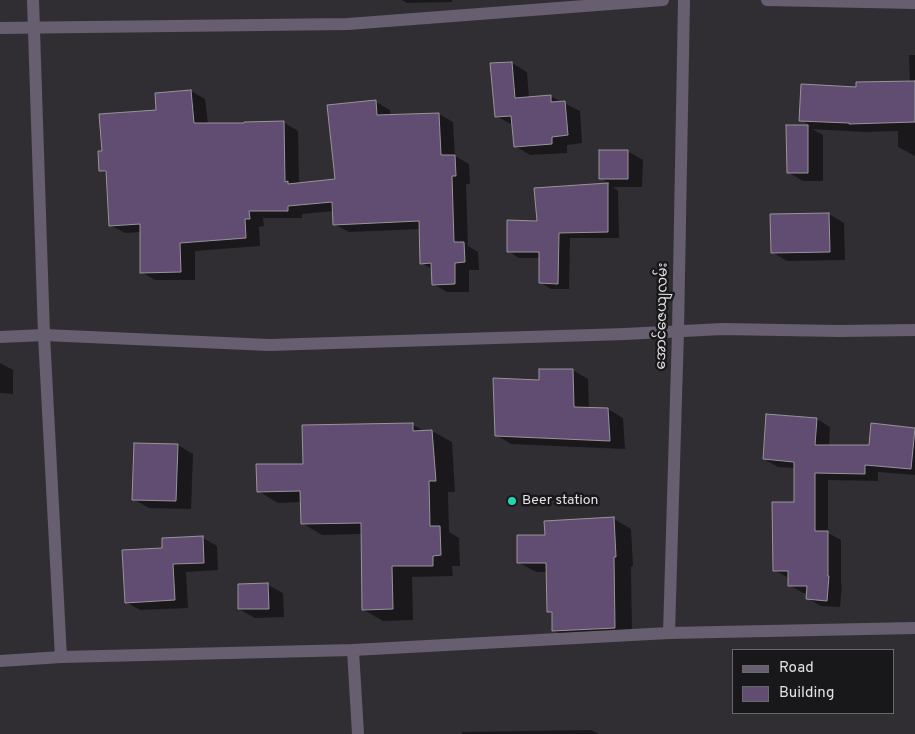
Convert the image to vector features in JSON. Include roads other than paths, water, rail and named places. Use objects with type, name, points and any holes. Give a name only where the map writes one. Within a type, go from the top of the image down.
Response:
[{"type":"street","points":[[33,0],[44,335],[61,657]]},
{"type":"street","points":[[0,28],[348,24],[663,0]]},
{"type":"street","name":"အောင်ဇေယျလမ်း","points":[[669,633],[678,331],[684,0]]},
{"type":"street","points":[[767,0],[915,3]]},
{"type":"street","points":[[0,337],[44,335],[269,345],[722,329],[915,330]]},
{"type":"street","points":[[0,661],[61,657],[353,650],[669,633],[915,628]]},
{"type":"street","points":[[353,650],[358,734]]},
{"type":"place","name":"Beer station","points":[[512,501]]}]
